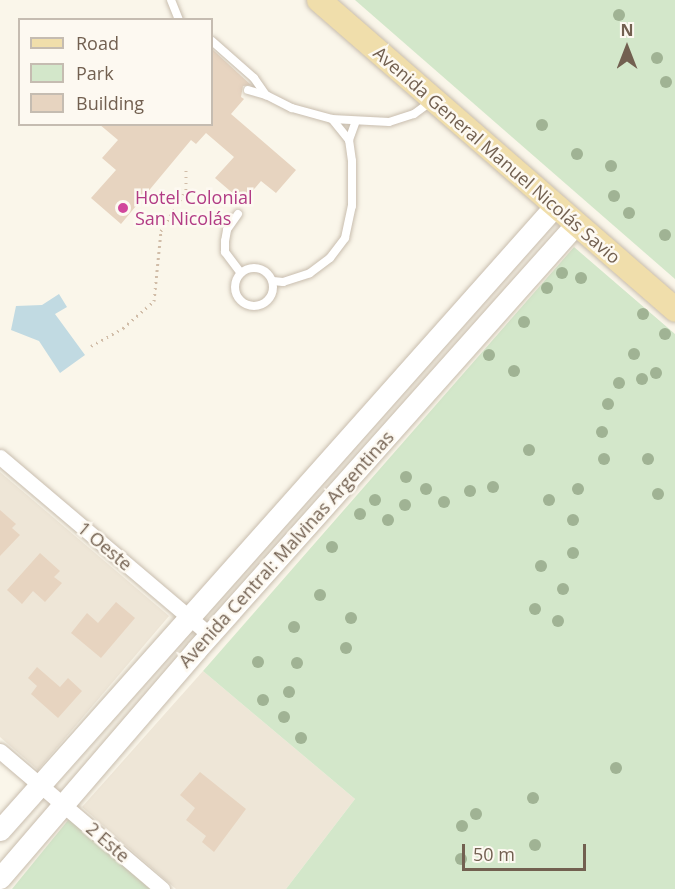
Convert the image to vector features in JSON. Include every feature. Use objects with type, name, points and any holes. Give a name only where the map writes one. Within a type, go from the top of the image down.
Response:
[{"type":"main road","name":"Avenida General Manuel Nicolás Savio","points":[[319,0],[675,310]]},
{"type":"main road","name":"Avenida Central: Malvinas Argentinas","points":[[0,878],[53,795],[188,617],[555,206]]},
{"type":"main road","name":"Avenida Central: Malvinas Argentinas","points":[[0,830],[53,795],[210,635],[576,224]]},
{"type":"street","name":"1 Oeste","points":[[0,458],[210,635]]},
{"type":"street","name":"2 Este","points":[[0,750],[162,889]]},
{"type":"lane","points":[[171,0],[178,18]]},
{"type":"lane","points":[[213,41],[254,78],[266,95]]},
{"type":"lane","points":[[248,90],[266,95],[292,108],[332,119],[356,121],[389,122],[414,114],[435,99]]},
{"type":"lane","points":[[332,119],[349,140]]},
{"type":"lane","points":[[273,281],[283,282],[310,273],[330,258],[345,238],[353,183],[349,140],[356,121]]},
{"type":"lane","points":[[238,214],[227,230],[225,252],[241,273]]},
{"type":"lane","points":[[249,268],[259,268],[268,273],[273,281],[273,291],[268,300],[259,305],[249,305],[240,300],[235,292],[236,282],[241,273],[249,268]]},
{"type":"path","points":[[91,346],[123,328],[154,301],[161,231],[186,190],[186,169]]},
{"type":"shaded area","points":[[0,472],[169,616],[38,770],[0,737]]},
{"type":"shaded area","points":[[203,671],[355,799],[286,889],[176,889],[82,807]]},
{"type":"green space","points":[[355,0],[675,0],[675,279]]},
{"type":"green space","points":[[574,247],[675,334],[675,889],[286,889],[355,799],[203,671]]},
{"type":"green space","points":[[69,819],[150,889],[12,889]]},
{"type":"water","points":[[59,294],[67,307],[55,314],[85,355],[60,373],[39,341],[11,330],[16,306],[42,305]]},
{"type":"building","points":[[213,50],[251,85],[243,86],[241,97],[244,99],[231,114],[296,170],[276,193],[261,181],[243,202],[215,178],[234,157],[206,133],[196,144],[191,140],[121,224],[91,198],[116,170],[102,158],[118,140],[101,126],[213,126]]},
{"type":"building","points":[[0,510],[16,524],[12,528],[20,535],[0,556]]},
{"type":"building","points":[[40,553],[60,571],[54,577],[62,583],[45,602],[33,591],[22,604],[7,590]]},
{"type":"building","points":[[116,602],[135,618],[101,658],[71,633],[87,613],[98,623]]},
{"type":"building","points":[[37,667],[60,687],[68,678],[82,691],[58,718],[31,694],[37,686],[28,678]]},
{"type":"building","points":[[200,772],[246,809],[214,852],[202,842],[206,836],[186,820],[195,808],[180,795]]},
{"type":"place","name":"Hotel Colonial San Nicolás","points":[[123,208]]}]
